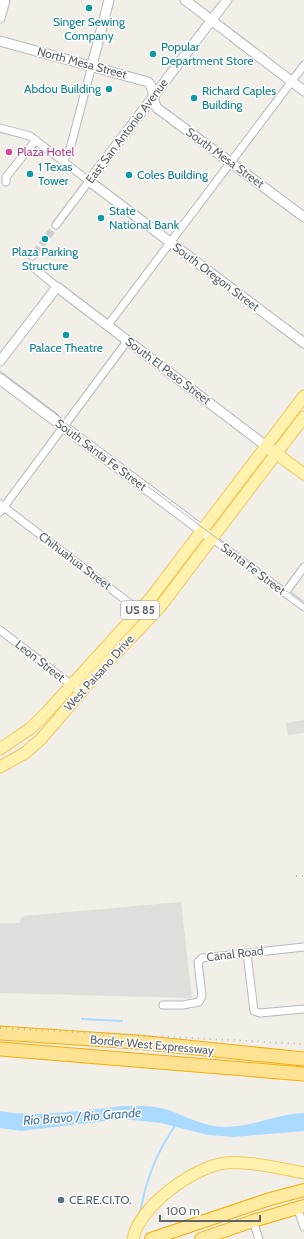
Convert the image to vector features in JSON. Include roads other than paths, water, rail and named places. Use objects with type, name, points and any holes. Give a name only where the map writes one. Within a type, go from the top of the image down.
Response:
[{"type":"highway","name":"Border West Expressway","points":[[0,1033],[137,1042],[304,1059]]},
{"type":"highway","name":"Border West Expressway","points":[[0,1049],[304,1074]]},
{"type":"highway","points":[[150,1239],[270,1199],[304,1190]]},
{"type":"highway","points":[[201,1239],[301,1206]]},
{"type":"main road","name":"South Santa Fe Street","points":[[0,379],[202,531]]},
{"type":"main road","name":"West Paisano Drive","points":[[0,749],[31,728],[140,610],[304,396]]},
{"type":"main road","name":"West Paisano Drive","points":[[2,764],[25,753],[40,739],[80,692],[170,595],[304,417]]},
{"type":"main road","name":"South El Paso Street","points":[[266,446],[304,474]]},
{"type":"main road","name":"Santa Fe Street","points":[[202,531],[213,539]]},
{"type":"main road","points":[[132,1239],[138,1223],[159,1200],[196,1173],[209,1167],[226,1162],[242,1163],[304,1173]]},
{"type":"street","points":[[0,18],[5,0]]},
{"type":"street","points":[[63,161],[70,149],[109,0]]},
{"type":"street","points":[[186,0],[211,21],[304,91]]},
{"type":"street","name":"East San Antonio Avenue","points":[[56,225],[227,0]]},
{"type":"street","name":"North Mesa Street","points":[[0,41],[92,65],[148,82],[152,86],[154,96]]},
{"type":"street","points":[[108,325],[304,65]]},
{"type":"street","name":"South Mesa Street","points":[[154,96],[154,102],[157,108],[304,217]]},
{"type":"street","points":[[0,128],[28,135],[89,181]]},
{"type":"street","points":[[6,182],[6,177],[36,140]]},
{"type":"street","name":"South Oregon Street","points":[[89,181],[304,343]]},
{"type":"street","name":"South El Paso Street","points":[[33,266],[57,287],[266,446]]},
{"type":"street","points":[[0,361],[57,287]]},
{"type":"street","points":[[1,508],[64,427],[128,340]]},
{"type":"street","name":"Chihuahua Street","points":[[1,508],[149,618]]},
{"type":"street","name":"Santa Fe Street","points":[[213,539],[304,607]]},
{"type":"street","points":[[285,593],[304,567]]},
{"type":"street","name":"Leon Street","points":[[0,630],[80,692]]},
{"type":"street","name":"Canal Road","points":[[163,1005],[183,1005],[200,1002],[202,996],[198,962],[202,958],[304,947]]},
{"type":"street","points":[[247,953],[252,1007],[254,1011],[260,1013],[304,1009]]},
{"type":"street","points":[[301,1206],[304,1227]]},
{"type":"street","points":[[253,1221],[259,1239]]},
{"type":"water","name":"Río Bravo / Rio Grande","points":[[122,1106],[160,1108],[201,1123],[225,1127],[304,1113],[304,1131],[234,1137],[208,1135],[161,1123],[122,1119],[21,1131],[0,1128],[0,1111],[44,1114]]},
{"type":"waterway","points":[[82,1019],[122,1021]]},
{"type":"waterway","points":[[140,1214],[152,1168],[168,1136],[175,1126]]},
{"type":"tunnel","points":[[35,253],[56,225]]},
{"type":"tram line","points":[[0,371],[56,413],[73,430],[304,604]]},
{"type":"railway","points":[[296,876],[304,876]]},
{"type":"railway","points":[[0,1028],[304,1044]]},
{"type":"place","name":"Singer Sewing Company","points":[[89,8]]},
{"type":"place","name":"Popular Department Store","points":[[153,54]]},
{"type":"place","name":"Abdou Building","points":[[109,89]]},
{"type":"place","name":"Richard Caples Building","points":[[194,98]]},
{"type":"place","name":"Plaza Hotel","points":[[9,152]]},
{"type":"place","name":"1 Texas Tower","points":[[30,174]]},
{"type":"place","name":"Coles Building","points":[[129,175]]},
{"type":"place","name":"State National Bank","points":[[101,218]]},
{"type":"place","name":"Plaza Parking Structure","points":[[45,239]]},
{"type":"place","name":"Palace Theatre","points":[[66,335]]},
{"type":"place","name":"CE.RE.CI.TO.","points":[[61,1200]]}]
